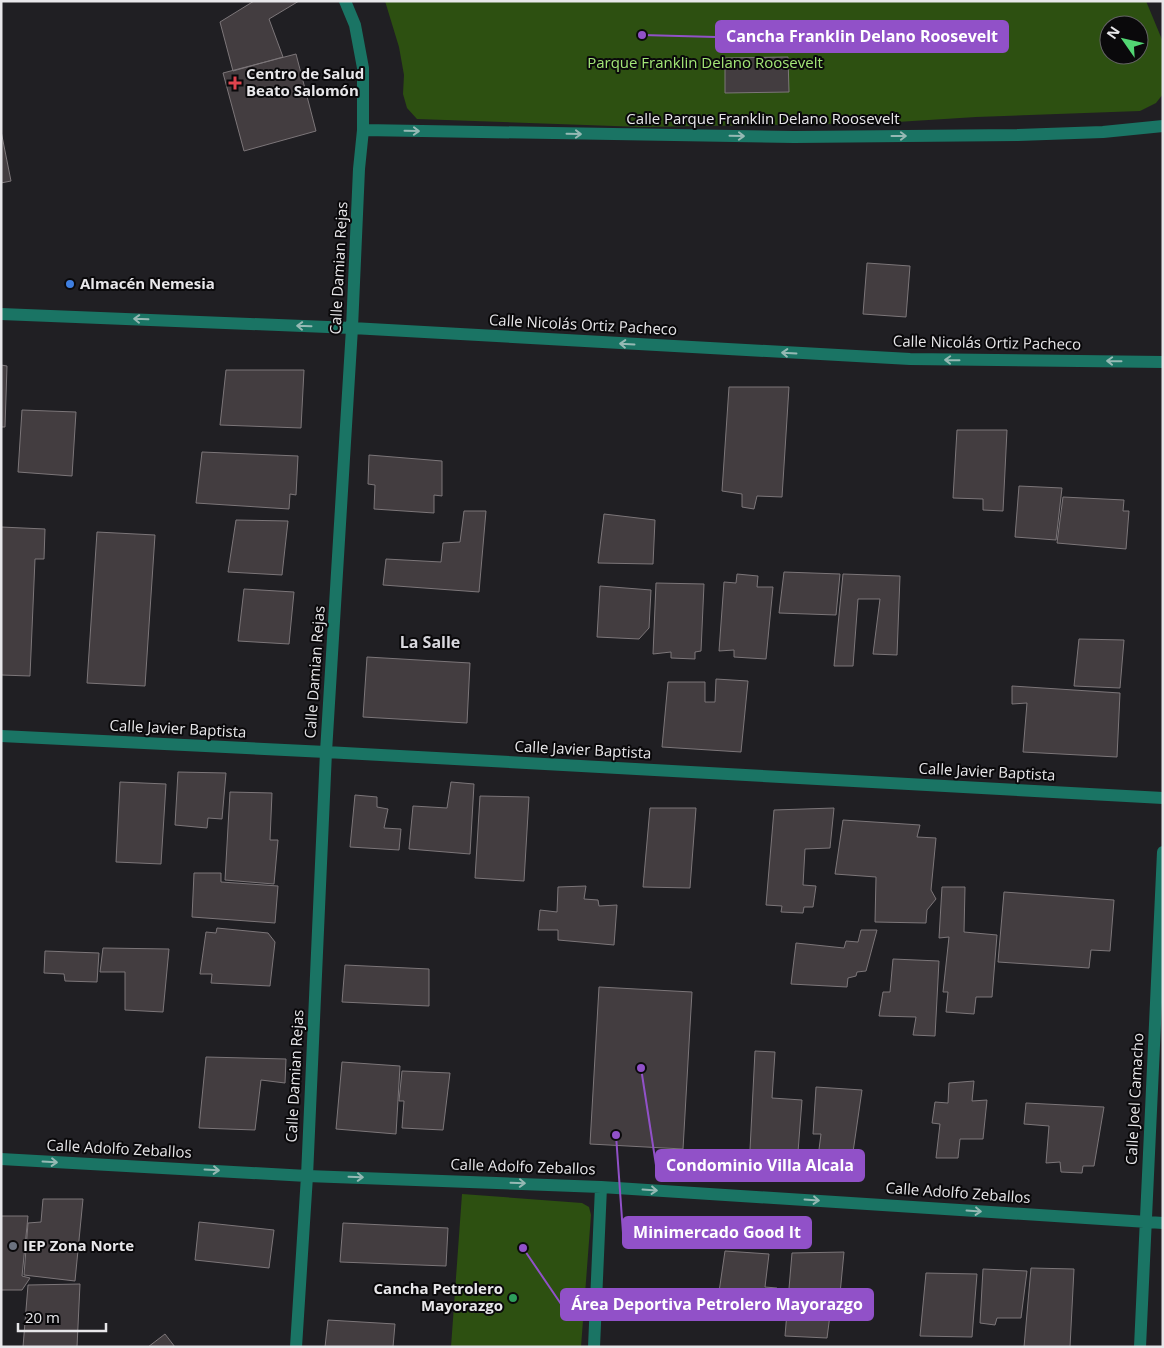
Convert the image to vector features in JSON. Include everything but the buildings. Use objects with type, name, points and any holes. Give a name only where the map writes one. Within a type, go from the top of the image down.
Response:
[{"type":"street","name":"Calle Damian Rejas","points":[[296,1347],[307,1176],[326,752],[352,328],[359,169],[363,130],[363,68],[356,25],[345,1]]},
{"type":"street","name":"Calle Parque Franklin Delano Roosevelt","points":[[363,130],[794,137],[1018,136],[1103,132],[1163,126]]},
{"type":"street","name":"Calle Nicolás Ortiz Pacheco","points":[[1,314],[352,328],[910,360],[1163,362]]},
{"type":"street","name":"Calle Javier Baptista","points":[[1,736],[1163,798]]},
{"type":"street","name":"Calle Joel Camacho","points":[[1140,1347],[1163,852]]},
{"type":"street","name":"Calle Adolfo Zeballos","points":[[1,1159],[307,1176],[601,1186],[1163,1223]]},
{"type":"street","points":[[594,1347],[601,1186]]},
{"type":"green space","name":"Parque Franklin Delano Roosevelt","points":[[385,1],[1146,1],[1163,42],[1163,94],[1156,103],[1140,111],[976,117],[881,123],[642,127],[417,119],[407,108],[403,94],[404,75],[399,47]]},
{"type":"green space","points":[[462,1194],[582,1203],[589,1207],[591,1215],[581,1347],[451,1347]]},
{"type":"place","name":"Cancha Franklin Delano Roosevelt","points":[[642,35]]},
{"type":"place","name":"Centro de Salud Beato Salomón","points":[[235,83]]},
{"type":"place","name":"Almacén Nemesia","points":[[70,284]]},
{"type":"place","name":"Condominio Villa Alcala","points":[[641,1068]]},
{"type":"place","name":"Minimercado Good It","points":[[616,1135]]},
{"type":"place","name":"IEP Zona Norte","points":[[13,1246]]},
{"type":"place","name":"Área Deportiva Petrolero Mayorazgo","points":[[523,1248]]},
{"type":"place","name":"Cancha Petrolero Mayorazgo","points":[[513,1298]]},
{"type":"district","name":"La Salle","points":[[430,642]]}]
